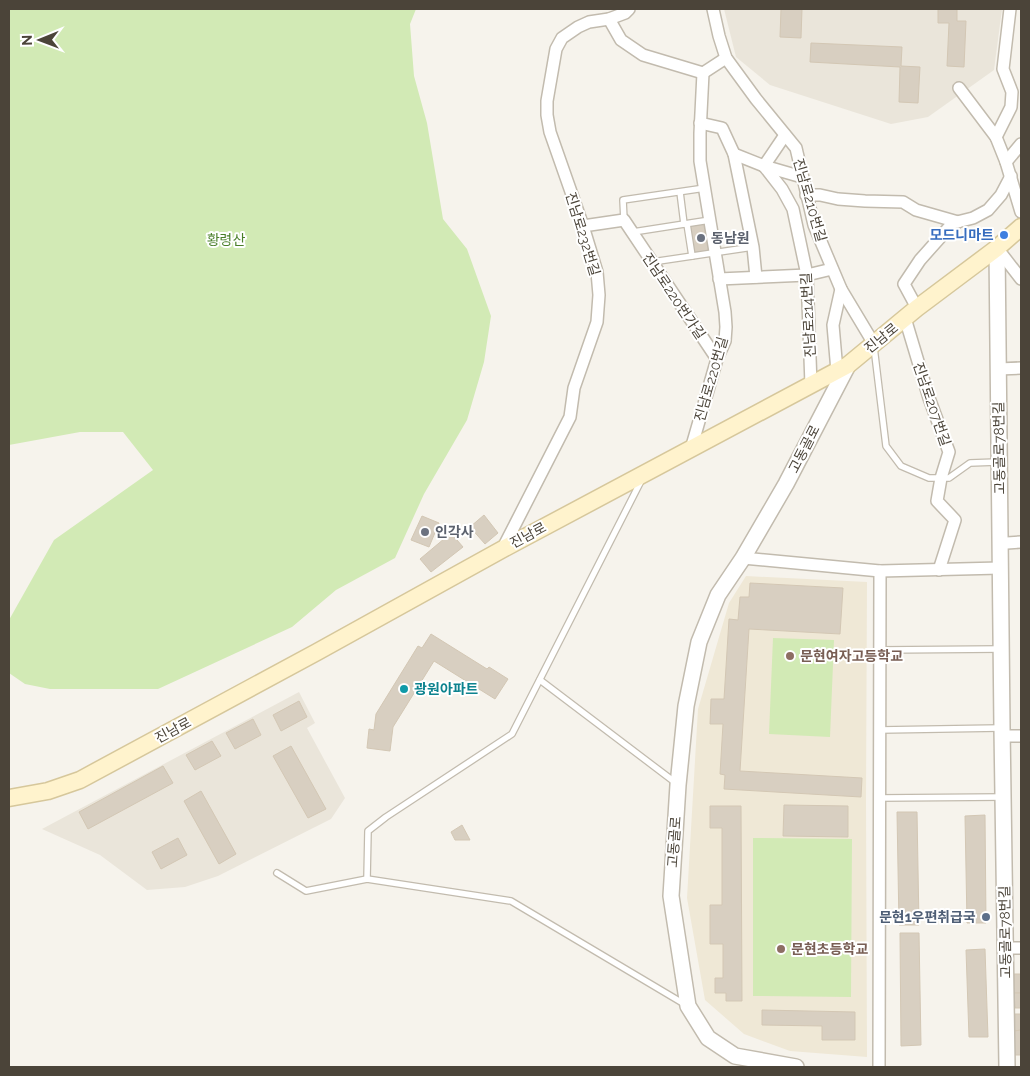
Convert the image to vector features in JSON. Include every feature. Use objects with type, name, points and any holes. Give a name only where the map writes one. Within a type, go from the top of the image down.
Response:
[{"type":"main road","name":"진남로","points":[[9,798],[48,791],[80,780],[503,549],[842,368],[997,248],[1021,227]]},
{"type":"street","name":"진남로232번길","points":[[503,549],[570,418],[574,388],[597,322],[599,295],[597,272],[550,132],[547,115],[547,101],[556,49],[562,38],[578,27],[589,22],[609,19],[625,13],[629,9]]},
{"type":"street","name":"진남로210번길","points":[[713,9],[726,58],[796,148],[814,225],[841,289],[874,344]]},
{"type":"street","points":[[996,137],[1011,107],[1012,92],[1002,69],[1010,9]]},
{"type":"street","points":[[609,19],[621,40],[643,55],[703,73],[726,58]]},
{"type":"street","name":"진남로220번길","points":[[691,448],[717,359],[725,341],[726,327],[700,161],[703,73]]},
{"type":"street","points":[[959,88],[996,137],[1011,176],[1021,212]]},
{"type":"street","points":[[700,124],[722,128],[734,154],[753,247],[756,277]]},
{"type":"street","points":[[764,166],[785,135]]},
{"type":"street","points":[[1006,162],[1021,144]]},
{"type":"street","points":[[734,154],[764,166],[802,177]]},
{"type":"street","name":"진남로214번길","points":[[764,166],[782,189],[794,209],[807,275],[811,385]]},
{"type":"street","points":[[806,195],[865,201],[903,202],[916,210],[958,222],[973,218],[988,210],[1001,195],[1011,176]]},
{"type":"street","points":[[583,226],[624,220]]},
{"type":"street","name":"진남로220번가길","points":[[624,220],[717,359]]},
{"type":"street","name":"진남로207번길","points":[[939,570],[955,520],[936,501],[949,452],[929,398],[904,284],[920,260],[953,223],[958,222]]},
{"type":"street","points":[[997,248],[1021,279]]},
{"type":"street","name":"고동골로78번길","points":[[997,248],[1007,1067]]},
{"type":"street","points":[[720,279],[807,275],[832,270]]},
{"type":"street","points":[[841,289],[833,325],[842,368]]},
{"type":"street","name":"고동골로","points":[[796,1067],[735,1056],[708,1038],[688,1006],[671,896],[678,784],[686,706],[699,642],[718,595],[786,484],[842,368]]},
{"type":"street","points":[[998,369],[1021,368]]},
{"type":"street","points":[[1000,542],[1021,542]]},
{"type":"street","points":[[742,558],[880,571],[1000,568]]},
{"type":"street","points":[[879,1067],[880,571]]},
{"type":"street","points":[[1002,732],[1021,736]]},
{"type":"street","points":[[1005,948],[1021,948]]},
{"type":"lane","points":[[624,220],[623,200],[705,188]]},
{"type":"lane","points":[[680,192],[692,256]]},
{"type":"lane","points":[[686,224],[710,220]]},
{"type":"lane","name":"진남로220번가길","points":[[632,232],[686,224]]},
{"type":"lane","points":[[652,262],[753,247]]},
{"type":"lane","points":[[874,344],[886,446],[901,466],[929,478],[949,478],[970,463],[999,462]]},
{"type":"lane","points":[[367,878],[368,831],[386,817],[512,734],[644,473]]},
{"type":"lane","points":[[880,650],[1001,648]]},
{"type":"lane","points":[[540,680],[678,784]]},
{"type":"lane","points":[[880,730],[1002,732]]},
{"type":"lane","points":[[880,798],[1003,797]]},
{"type":"lane","points":[[277,873],[306,891],[367,878],[511,901],[688,1006]]},
{"type":"shaded area","points":[[724,9],[1002,9],[994,70],[928,117],[891,124],[770,85],[736,57]]},
{"type":"shaded area","points":[[746,576],[867,582],[867,1057],[790,1051],[744,1034],[705,1000],[687,898],[698,709],[729,603]]},
{"type":"shaded area","points":[[299,692],[315,723],[307,728],[345,798],[331,819],[218,876],[185,887],[147,890],[100,855],[42,829]]},
{"type":"green space","name":"황령산","points":[[9,9],[416,9],[410,24],[414,76],[427,123],[443,219],[467,249],[491,316],[484,362],[467,420],[424,494],[395,558],[336,590],[292,627],[158,689],[50,689],[25,684],[9,673],[9,620],[54,540],[153,470],[123,432],[80,432],[9,445]]},
{"type":"green space","points":[[773,638],[834,640],[830,737],[769,734]]},
{"type":"green space","points":[[753,838],[852,839],[851,997],[753,996]]},
{"type":"building","points":[[781,9],[802,9],[801,38],[780,37]]},
{"type":"building","points":[[938,9],[957,9],[957,21],[966,21],[964,67],[947,66],[949,23],[938,23]]},
{"type":"building","points":[[811,43],[902,47],[901,66],[920,67],[918,103],[899,102],[900,67],[810,62]]},
{"type":"building","name":"동남원","points":[[710,221],[714,252],[692,254],[687,224]]},
{"type":"building","points":[[484,515],[498,533],[485,544],[470,527]]},
{"type":"building","name":"인각사","points":[[422,516],[439,523],[429,547],[411,540]]},
{"type":"building","points":[[451,533],[463,547],[431,572],[420,559]]},
{"type":"building","points":[[750,583],[843,588],[840,634],[749,629],[740,771],[862,778],[861,797],[724,789],[725,775],[720,774],[723,724],[710,724],[711,699],[724,699],[729,619],[738,620],[740,597],[749,597]]},
{"type":"building","name":"광원아파트","points":[[431,634],[487,669],[489,667],[508,679],[495,699],[434,661],[393,727],[390,751],[367,748],[369,729],[374,730],[376,714],[418,646],[422,648]]},
{"type":"building","points":[[299,701],[307,717],[281,731],[273,715]]},
{"type":"building","points":[[253,719],[261,735],[235,749],[226,733]]},
{"type":"building","points":[[212,741],[221,756],[195,770],[186,755]]},
{"type":"building","points":[[291,746],[326,809],[308,818],[273,756]]},
{"type":"building","points":[[163,766],[173,783],[88,829],[79,812]]},
{"type":"building","points":[[201,791],[236,854],[219,864],[184,801]]},
{"type":"building","points":[[784,805],[848,806],[848,837],[783,836]]},
{"type":"building","points":[[710,806],[741,806],[742,1001],[726,1001],[726,993],[715,993],[715,978],[723,978],[723,944],[710,944],[710,905],[722,905],[722,828],[710,828]]},
{"type":"building","points":[[897,812],[917,812],[919,925],[899,925]]},
{"type":"building","points":[[985,815],[986,923],[967,923],[965,816]]},
{"type":"building","points":[[462,825],[470,840],[455,840],[451,832]]},
{"type":"building","points":[[178,838],[187,855],[161,869],[152,852]]},
{"type":"building","points":[[900,933],[919,933],[921,1045],[901,1046]]},
{"type":"building","points":[[985,949],[988,1037],[969,1037],[966,950]]},
{"type":"building","points":[[1014,974],[1021,974],[1021,993],[1014,993]]},
{"type":"building","points":[[1014,993],[1021,993],[1021,1008],[1015,1008]]},
{"type":"building","points":[[762,1010],[855,1012],[855,1040],[822,1040],[822,1026],[762,1025]]},
{"type":"building","points":[[1015,1014],[1021,1014],[1021,1030],[1014,1031]]},
{"type":"building","points":[[1021,1030],[1021,1055],[1015,1055],[1014,1031]]},
{"type":"place","name":"모드니마트","points":[[1004,235]]},
{"type":"place","name":"동남원","points":[[701,238]]},
{"type":"place","name":"인각사","points":[[425,532]]},
{"type":"place","name":"문현여자고등학교","points":[[790,656]]},
{"type":"place","name":"광원아파트","points":[[404,689]]},
{"type":"place","name":"문현1우편취급국","points":[[986,917]]},
{"type":"place","name":"문현초등학교","points":[[781,949]]}]
